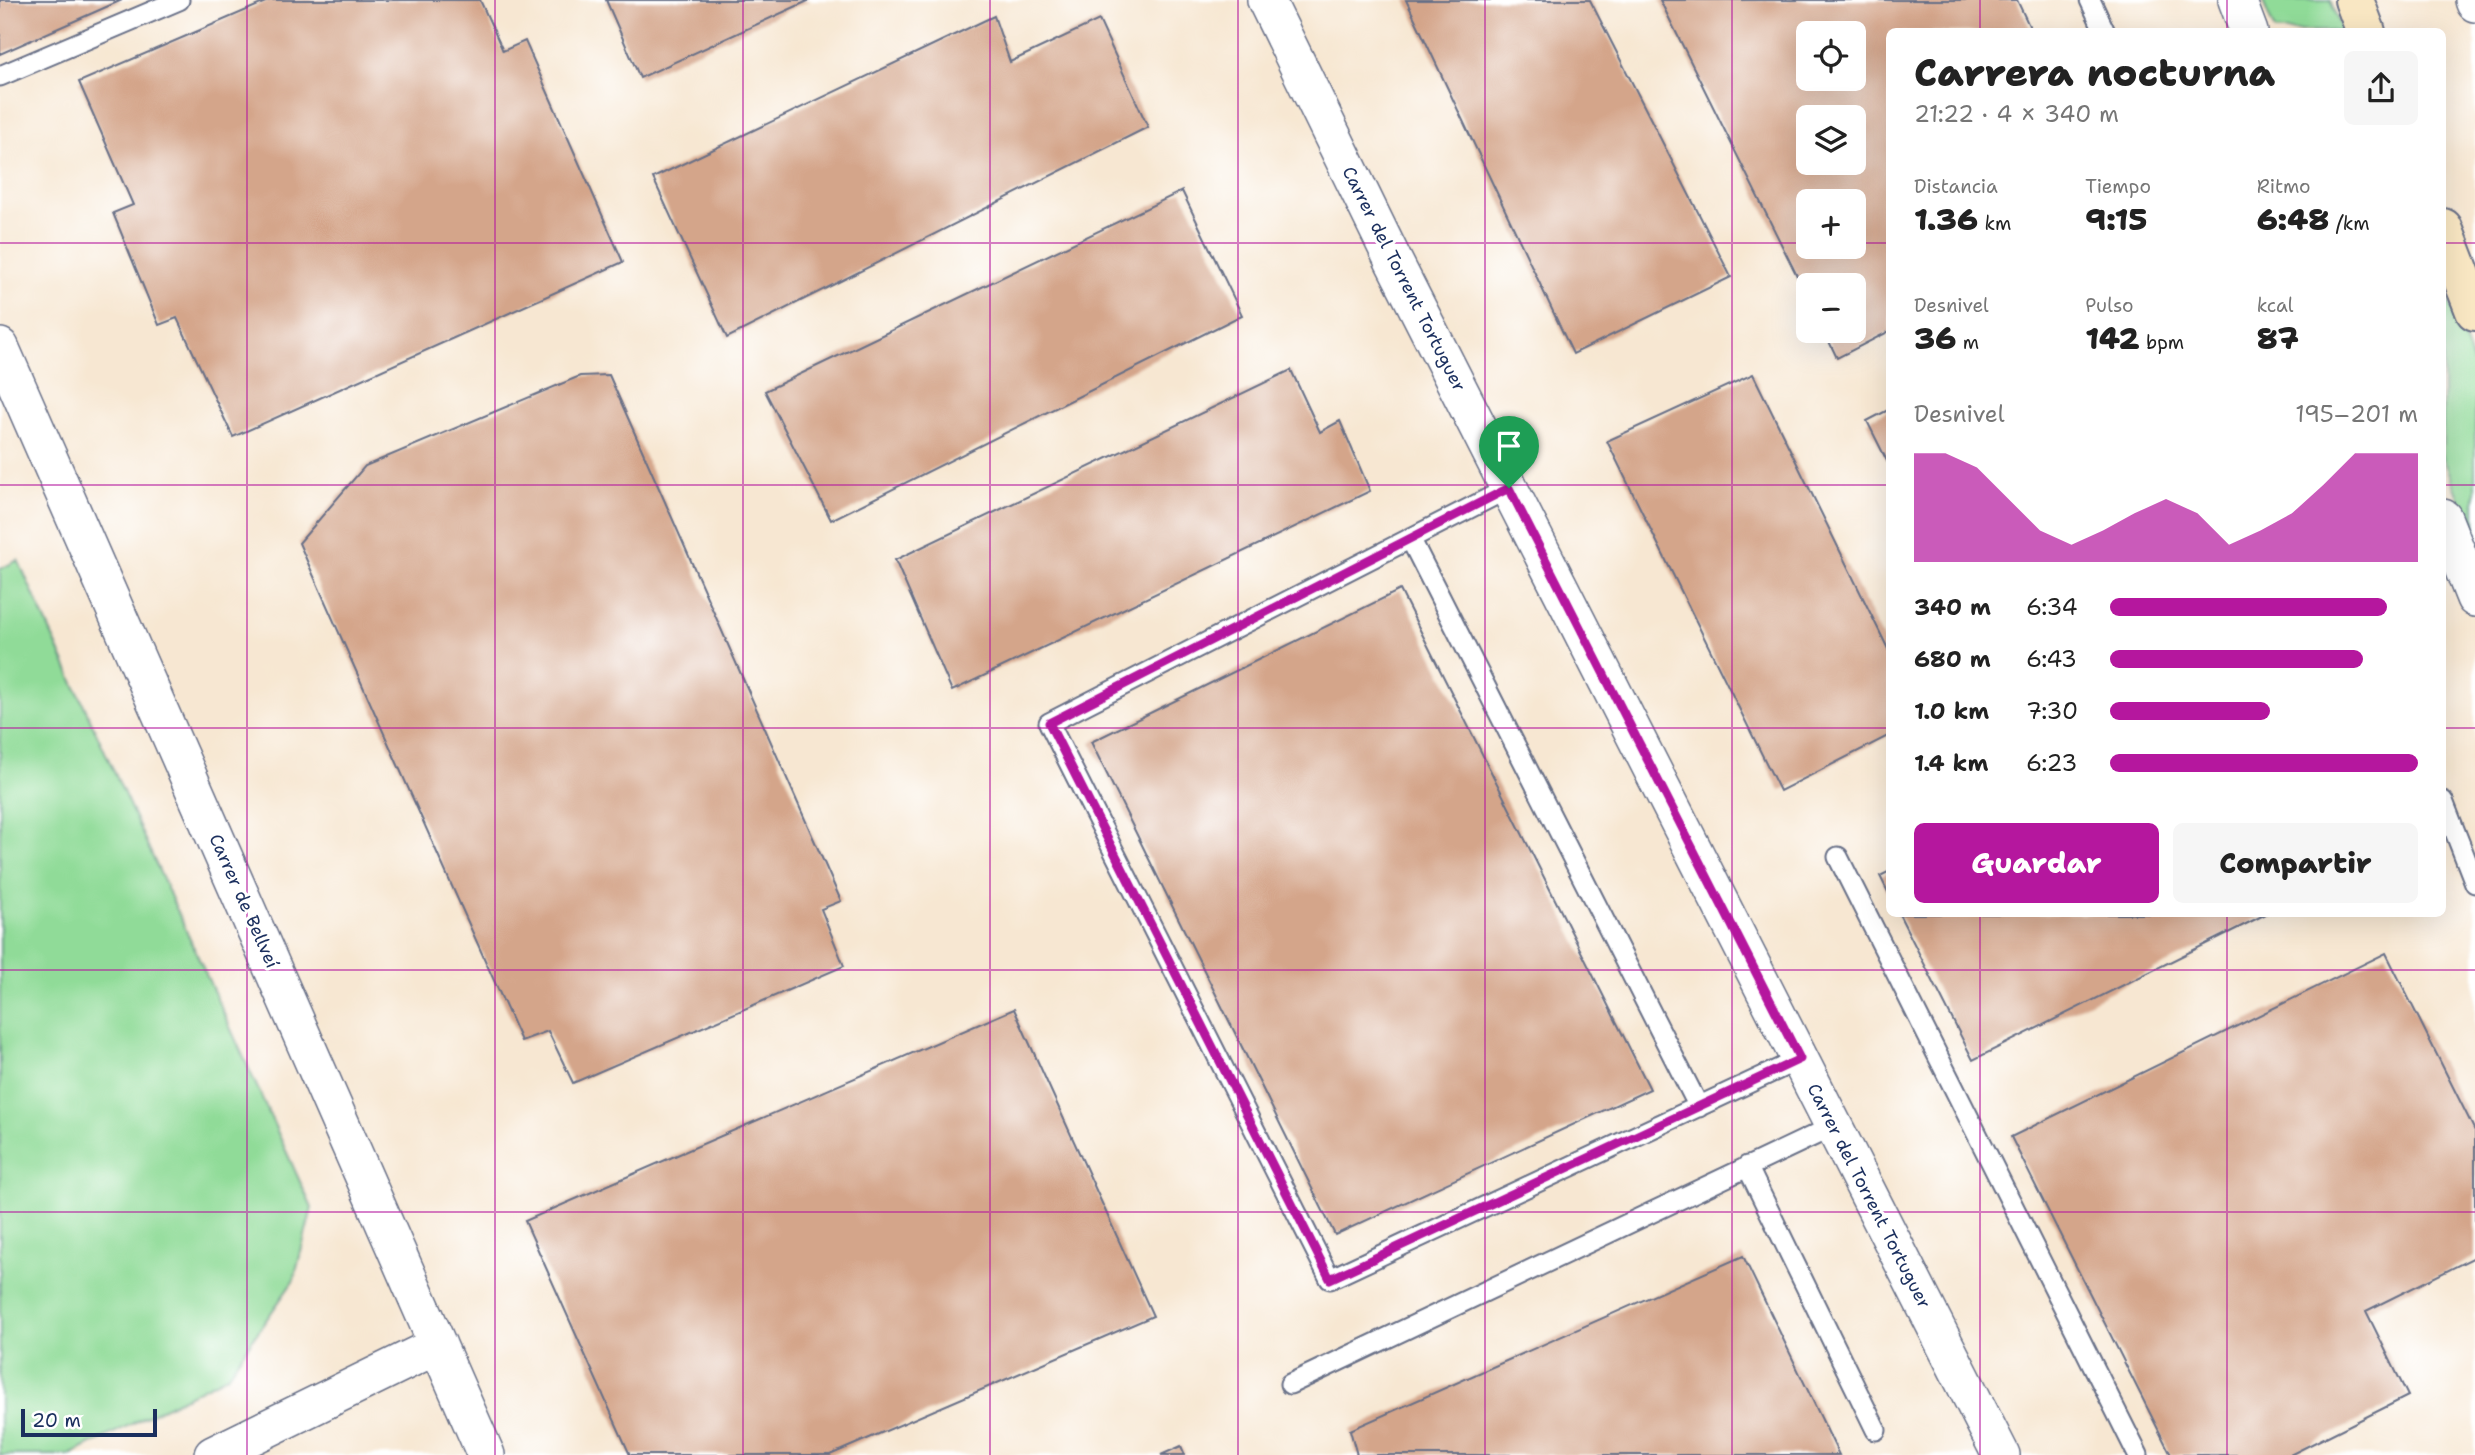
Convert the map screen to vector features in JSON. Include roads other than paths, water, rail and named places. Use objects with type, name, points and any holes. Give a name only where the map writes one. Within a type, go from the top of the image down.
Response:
[{"type":"main road","points":[[2354,0],[2364,28]]},
{"type":"main road","points":[[2446,237],[2475,311]]},
{"type":"street","name":"Carrer del Torrent Tortuguer","points":[[1266,0],[1509,488],[2001,1455]]},
{"type":"street","points":[[2237,0],[2248,28]]},
{"type":"street","name":"Carrer de Bellveí","points":[[0,347],[486,1455]]},
{"type":"street","points":[[2446,526],[2475,598]]},
{"type":"street","points":[[213,1455],[438,1345]]},
{"type":"lane","points":[[0,76],[180,0]]},
{"type":"lane","points":[[2090,0],[2103,28]]},
{"type":"lane","points":[[1509,488],[1049,723],[1330,1279],[1800,1059]]},
{"type":"lane","points":[[1410,538],[1699,1107]]},
{"type":"lane","points":[[2446,809],[2475,883]]},
{"type":"lane","points":[[1838,857],[2138,1455]]},
{"type":"lane","points":[[1290,1384],[1834,1126]]},
{"type":"lane","points":[[1747,1166],[1875,1430]]}]
